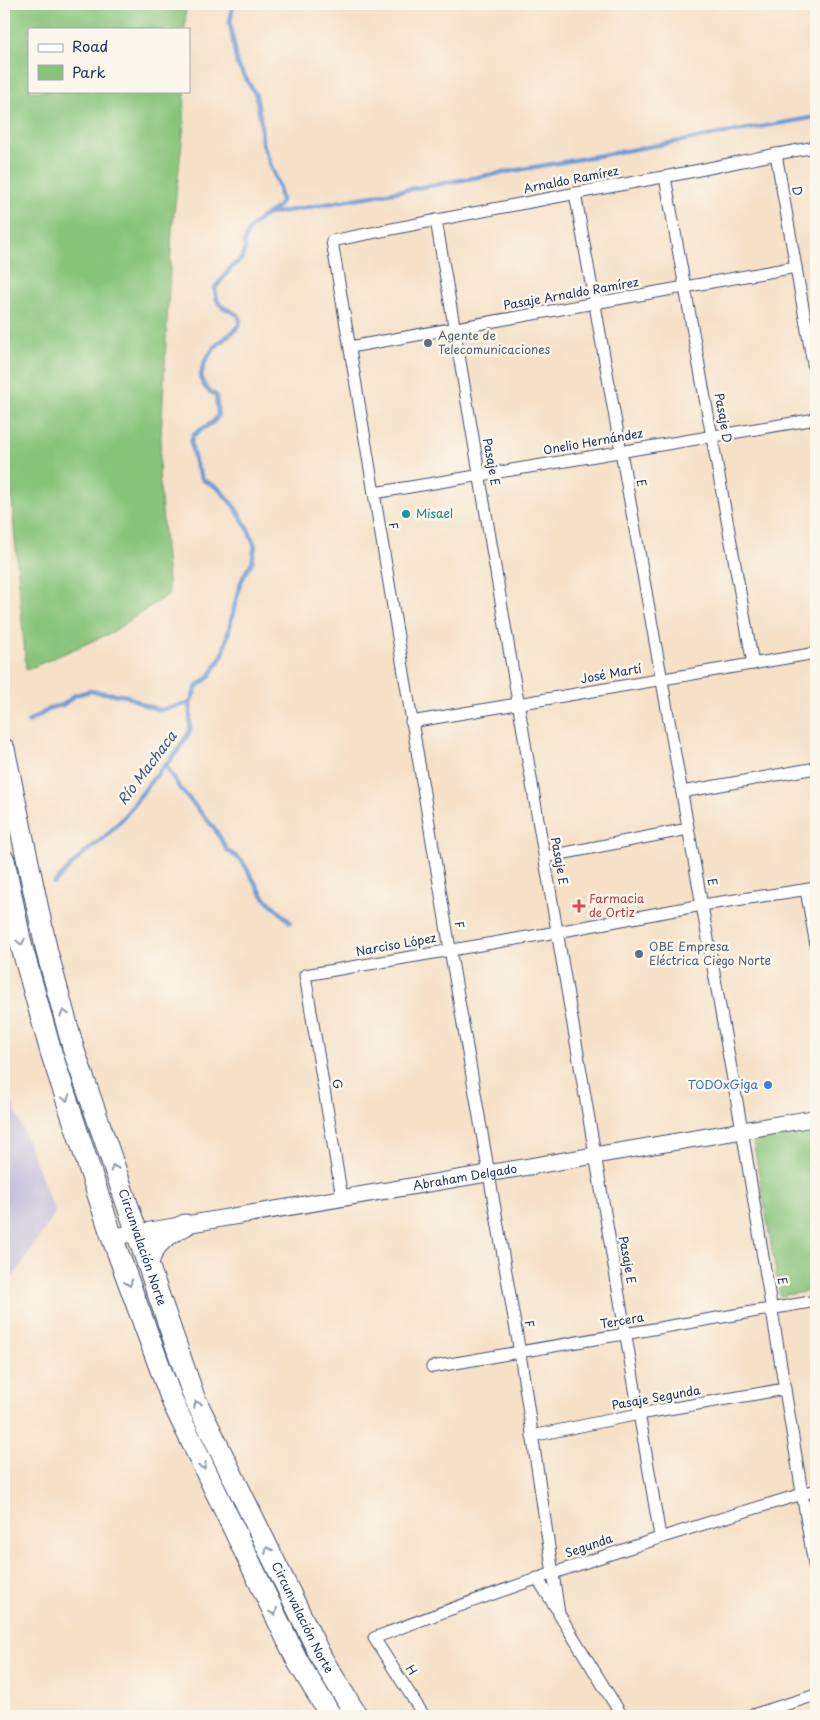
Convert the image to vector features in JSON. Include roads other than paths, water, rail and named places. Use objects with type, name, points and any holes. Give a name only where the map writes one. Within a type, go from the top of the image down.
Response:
[{"type":"highway","name":"Circunvalación Norte","points":[[4,750],[48,952],[74,1051],[194,1397],[322,1659],[357,1716]]},
{"type":"highway","name":"Circunvalación Norte","points":[[4,860],[21,944],[50,1052],[112,1237],[172,1403],[298,1662],[331,1716]]},
{"type":"highway","points":[[148,1264],[150,1254],[158,1242],[185,1225]]},
{"type":"street","name":"Arnaldo Ramírez","points":[[332,241],[575,192],[665,177],[816,147]]},
{"type":"street","name":"D","points":[[776,154],[816,381]]},
{"type":"street","name":"Pasaje D","points":[[665,177],[753,664]]},
{"type":"street","name":"E","points":[[575,192],[742,1130],[816,1577]]},
{"type":"street","name":"Pasaje E","points":[[436,220],[660,1536]]},
{"type":"street","name":"F","points":[[332,241],[411,722],[520,1353],[559,1614]]},
{"type":"street","name":"Pasaje Arnaldo Ramírez","points":[[350,347],[796,267]]},
{"type":"street","name":"Onelio Hernández","points":[[374,493],[816,419]]},
{"type":"street","name":"José Martí","points":[[411,722],[816,653]]},
{"type":"street","points":[[682,792],[816,768]]},
{"type":"street","points":[[545,857],[688,829]]},
{"type":"street","points":[[811,889],[816,945]]},
{"type":"street","name":"Narciso López","points":[[305,975],[702,905],[811,889]]},
{"type":"street","name":"G","points":[[305,975],[342,1198]]},
{"type":"street","name":"Abraham Delgado","points":[[112,1237],[816,1118]]},
{"type":"street","name":"Tercera","points":[[432,1367],[816,1301]]},
{"type":"street","name":"Pasaje Segunda","points":[[532,1436],[639,1414],[786,1390]]},
{"type":"street","name":"Segunda","points":[[374,1638],[464,1603],[660,1536],[816,1490]]},
{"type":"street","name":"F","points":[[537,1578],[622,1716]]},
{"type":"street","name":"H","points":[[374,1638],[424,1716]]},
{"type":"street","points":[[749,1716],[816,1695]]},
{"type":"waterway","name":"Río Machaca","points":[[54,883],[84,853],[106,836],[125,816],[152,780],[176,753],[190,731],[190,703],[197,686],[209,677],[223,654],[240,584],[252,562],[255,546],[247,527],[234,506],[218,488],[203,480],[195,462],[191,443],[193,435],[213,422],[218,416],[216,395],[204,385],[202,379],[203,366],[215,347],[239,326],[240,320],[238,315],[219,304],[215,288],[230,269],[242,258],[245,248],[244,243],[249,230],[261,218],[277,208],[281,201],[279,187],[262,142],[261,122],[256,95],[237,64],[230,23],[233,4]]},
{"type":"waterway","points":[[270,214],[816,117]]},
{"type":"waterway","points":[[28,722],[53,707],[63,705],[75,695],[90,691],[127,696],[144,705],[160,710],[190,703]]},
{"type":"waterway","points":[[165,764],[179,787],[215,829],[227,850],[242,861],[263,896],[290,922]]},
{"type":"place","name":"Agente de Telecomunicaciones","points":[[428,343]]},
{"type":"place","name":"Misael","points":[[406,514]]},
{"type":"place","name":"Farmacia de Ortiz","points":[[579,906]]},
{"type":"place","name":"OBE Empresa Eléctrica Ciego Norte","points":[[639,954]]},
{"type":"place","name":"TODOxGiga","points":[[768,1085]]}]
